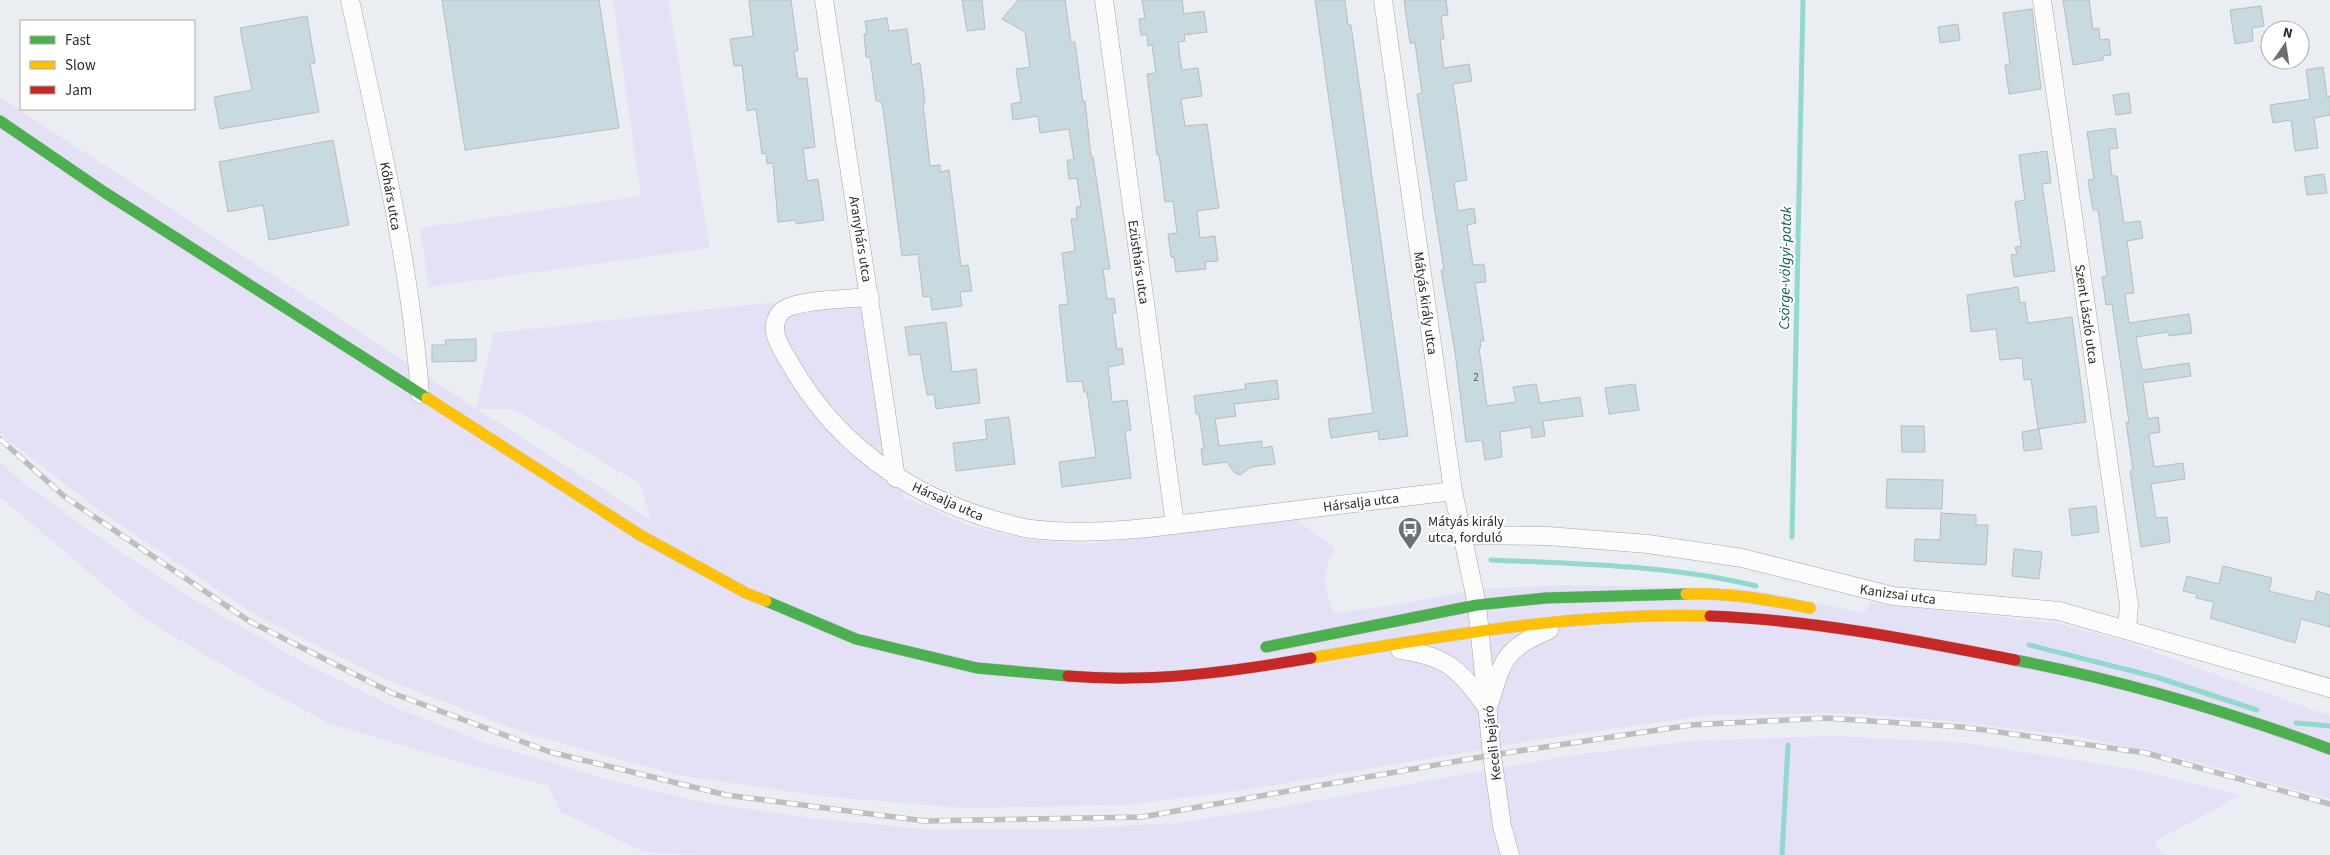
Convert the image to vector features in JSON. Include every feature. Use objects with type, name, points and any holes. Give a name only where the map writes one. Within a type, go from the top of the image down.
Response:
[{"type":"main road","points":[[0,121],[112,197],[640,534],[746,593],[865,641],[977,668],[1082,677],[1166,678],[1246,669],[1480,630],[1649,616],[1751,618],[1807,624],[1887,635],[2027,662]]},
{"type":"main road","points":[[1257,649],[1477,605],[1564,597],[1698,593],[1775,601],[1818,610]]},
{"type":"main road","points":[[1872,621],[2027,662],[2136,688],[2292,735],[2330,749]]},
{"type":"main road","points":[[1082,677],[1160,665]]},
{"type":"street","name":"Kőhárs utca","points":[[350,0],[381,141],[415,330],[420,394]]},
{"type":"street","name":"Aranyhárs utca","points":[[824,0],[896,478]]},
{"type":"street","name":"Ezüsthárs utca","points":[[1104,0],[1175,525]]},
{"type":"street","name":"Mátyás király utca","points":[[1383,0],[1453,490],[1477,605]]},
{"type":"street","name":"Szent László utca","points":[[2042,0],[2130,606],[2127,629]]},
{"type":"street","name":"Hársalja utca","points":[[870,297],[796,304],[781,311],[775,323],[776,339],[812,398],[851,443],[896,478],[973,514],[1027,529],[1085,533],[1175,525],[1453,490]]},
{"type":"street","name":"Kanizsai utca","points":[[1461,535],[1548,536],[1666,547],[1742,558],[1893,596],[2059,611],[2330,688]]},
{"type":"street","name":"Keceli bejáró","points":[[1477,605],[1502,826],[1510,855]]},
{"type":"street","points":[[1488,709],[1503,661],[1518,645],[1567,622]]},
{"type":"street","points":[[1378,647],[1423,653],[1449,664],[1466,678],[1488,709]]},
{"type":"shaded area","points":[[613,0],[668,0],[710,248],[429,287],[420,228],[641,196]]},
{"type":"shaded area","points":[[0,97],[476,408],[494,333],[874,291],[904,497],[969,526],[1025,539],[1084,544],[1297,520],[1335,548],[1327,566],[1325,580],[1334,613],[1395,605],[1481,589],[1560,585],[1751,589],[1864,613],[1870,603],[2056,623],[2124,641],[2330,716],[2330,799],[2189,760],[2076,736],[1938,720],[1839,713],[1709,715],[1536,740],[1245,790],[1126,805],[966,808],[820,796],[676,775],[525,733],[385,679],[258,617],[111,519],[0,434]],"holes":[[[477,409],[514,409],[640,484],[651,520]]]},
{"type":"shaded area","points":[[0,462],[20,480],[114,548],[195,600],[306,664],[399,709],[489,744],[613,781],[702,802],[809,818],[932,830],[1068,829],[1177,823],[1275,808],[1567,756],[1693,741],[1832,736],[1967,743],[2142,771],[2241,795],[2154,842],[2164,855],[705,855],[644,852],[560,812],[549,786],[441,757],[328,723],[247,679],[144,619],[0,497]]},
{"type":"building","points":[[442,0],[599,0],[619,128],[465,150]]},
{"type":"building","points":[[749,0],[791,0],[798,51],[794,51],[798,79],[807,78],[815,147],[803,149],[807,181],[818,179],[824,220],[796,224],[796,220],[778,222],[773,163],[767,164],[766,153],[762,154],[756,109],[747,111],[742,65],[734,66],[730,39],[753,36]]},
{"type":"building","points":[[962,0],[982,0],[985,29],[967,31]]},
{"type":"building","points":[[1018,0],[1065,0],[1071,42],[1075,42],[1083,102],[1085,101],[1091,157],[1093,157],[1110,269],[1103,269],[1107,299],[1114,298],[1116,313],[1112,313],[1117,349],[1122,348],[1124,364],[1108,367],[1112,402],[1127,400],[1131,430],[1125,431],[1131,478],[1062,487],[1059,462],[1096,457],[1087,392],[1084,392],[1082,381],[1067,382],[1059,305],[1068,304],[1062,253],[1075,251],[1071,219],[1077,219],[1076,207],[1081,206],[1077,178],[1069,179],[1067,160],[1074,160],[1069,129],[1040,133],[1038,116],[1013,120],[1011,104],[1021,102],[1016,69],[1030,67],[1025,32],[1002,19]]},
{"type":"building","points":[[1142,0],[1182,0],[1184,14],[1204,11],[1207,32],[1184,35],[1185,41],[1178,42],[1182,70],[1198,68],[1202,96],[1181,99],[1185,126],[1207,124],[1219,208],[1197,211],[1200,238],[1215,236],[1218,261],[1205,262],[1206,269],[1176,272],[1174,257],[1171,257],[1168,234],[1177,233],[1173,201],[1165,202],[1159,154],[1157,155],[1147,74],[1156,73],[1152,45],[1148,46],[1147,35],[1141,35],[1139,19],[1145,18]]},
{"type":"building","points":[[1315,0],[1345,0],[1348,25],[1351,25],[1408,436],[1379,440],[1378,431],[1331,438],[1328,419],[1373,413]]},
{"type":"building","points":[[1404,0],[1446,0],[1448,15],[1441,16],[1444,39],[1440,39],[1444,68],[1469,64],[1472,81],[1453,84],[1467,180],[1454,182],[1458,211],[1474,208],[1476,223],[1467,225],[1473,265],[1484,264],[1486,282],[1475,283],[1484,341],[1480,341],[1481,348],[1479,348],[1487,406],[1516,402],[1513,387],[1536,384],[1540,403],[1580,397],[1583,416],[1543,421],[1545,436],[1532,438],[1531,427],[1500,432],[1502,457],[1485,460],[1482,440],[1466,442],[1455,352],[1441,270],[1444,270],[1417,94],[1422,93],[1415,43],[1410,43]]},
{"type":"building","points":[[2063,0],[2089,0],[2093,29],[2099,28],[2100,40],[2109,39],[2111,55],[2103,56],[2103,60],[2073,65]]},
{"type":"building","points":[[2261,6],[2263,20],[2260,20],[2260,27],[2252,28],[2253,41],[2235,44],[2230,10]]},
{"type":"building","points":[[2032,9],[2041,89],[2009,94],[2005,65],[2010,64],[2003,13]]},
{"type":"building","points":[[307,16],[315,63],[310,64],[319,112],[220,129],[214,97],[252,90],[240,28]]},
{"type":"building","points":[[887,18],[889,31],[907,29],[912,65],[920,63],[930,166],[940,165],[940,172],[949,170],[961,266],[968,265],[972,291],[960,292],[962,306],[932,310],[930,296],[923,297],[918,254],[902,256],[883,108],[881,101],[876,101],[870,57],[866,57],[864,34],[867,34],[865,21]]},
{"type":"building","points":[[1958,24],[1960,40],[1940,43],[1938,27]]},
{"type":"building","points":[[2323,67],[2327,97],[2330,96],[2330,115],[2314,118],[2318,148],[2295,151],[2291,120],[2273,123],[2270,105],[2310,99],[2306,70]]},
{"type":"building","points":[[2129,93],[2131,113],[2116,115],[2113,95]]},
{"type":"building","points":[[2115,128],[2118,148],[2109,149],[2112,176],[2117,176],[2124,223],[2140,221],[2143,238],[2127,241],[2134,293],[2125,294],[2129,323],[2189,314],[2192,333],[2169,336],[2168,332],[2136,337],[2142,370],[2189,363],[2191,376],[2143,383],[2148,419],[2158,417],[2160,432],[2149,434],[2154,467],[2183,463],[2185,479],[2151,484],[2156,518],[2167,517],[2170,542],[2141,547],[2130,471],[2133,470],[2126,422],[2129,422],[2112,304],[2106,305],[2102,277],[2107,276],[2098,210],[2093,210],[2088,180],[2094,179],[2087,132]]},
{"type":"building","points":[[333,140],[349,225],[269,240],[263,205],[228,212],[219,162]]},
{"type":"building","points":[[2047,151],[2051,183],[2042,184],[2055,271],[2014,277],[2011,255],[2017,254],[2015,247],[2021,246],[2015,202],[2025,200],[2019,155]]},
{"type":"building","points":[[2324,174],[2327,193],[2307,195],[2304,177]]},
{"type":"building","points":[[2018,287],[2020,303],[2025,302],[2028,323],[2072,317],[2086,422],[2038,429],[2031,379],[2024,380],[2022,358],[2000,360],[1996,329],[1971,332],[1967,295]]},
{"type":"building","points":[[946,322],[952,372],[976,369],[980,403],[936,409],[934,394],[927,395],[920,354],[909,355],[905,327]]},
{"type":"building","points":[[476,339],[476,361],[432,362],[432,345],[446,345],[445,340]]},
{"type":"building","points":[[1277,380],[1279,399],[1234,404],[1236,416],[1215,419],[1219,446],[1262,441],[1262,448],[1272,446],[1275,464],[1251,467],[1240,475],[1234,472],[1227,462],[1203,465],[1201,449],[1204,448],[1199,414],[1196,414],[1194,396],[1246,389],[1245,384]]},
{"type":"building","points":[[1635,384],[1639,410],[1609,414],[1605,388]]},
{"type":"building","points":[[1009,417],[1015,464],[956,471],[953,443],[987,439],[985,420]]},
{"type":"building","points":[[1901,426],[1924,426],[1925,452],[1902,452]]},
{"type":"building","points":[[2039,429],[2042,449],[2024,451],[2022,432]]},
{"type":"building","points":[[1887,479],[1943,480],[1942,509],[1886,508]]},
{"type":"building","points":[[2096,506],[2099,532],[2072,536],[2069,509]]},
{"type":"building","points":[[1941,513],[1976,515],[1976,525],[1988,525],[1986,565],[1914,561],[1915,539],[1940,540]]},
{"type":"building","points":[[2014,549],[2042,552],[2039,579],[2012,576]]},
{"type":"building","points":[[2223,566],[2272,578],[2269,591],[2314,602],[2317,591],[2330,595],[2330,627],[2301,619],[2295,643],[2210,618],[2214,602],[2196,598],[2197,594],[2183,591],[2187,576],[2219,584]]},
{"type":"waterway","name":"Csörge-völgyi-patak","points":[[1792,537],[1803,0]]},
{"type":"waterway","points":[[1491,560],[1590,564],[1658,570],[1724,579],[1756,586]]},
{"type":"waterway","points":[[2029,645],[2156,677],[2257,710]]},
{"type":"waterway","points":[[2296,723],[2330,726]]},
{"type":"waterway","name":"Csörge-völgyi-patak","points":[[1782,855],[1788,745]]},
{"type":"railway","points":[[0,439],[65,497],[249,621],[392,693],[550,752],[726,795],[925,821],[1142,817],[1492,755],[1691,725],[1825,718],[1963,727],[2146,753],[2330,804]]},
{"type":"traffic: fast","points":[[0,121],[104,192],[427,398]]},
{"type":"traffic: fast","points":[[1266,647],[1477,605],[1546,598],[1686,594]]},
{"type":"traffic: fast","points":[[766,601],[856,639],[977,668],[1068,676]]},
{"type":"traffic: fast","points":[[2015,660],[2094,677],[2174,698],[2253,722],[2330,749]]},
{"type":"traffic: slow","points":[[427,398],[640,535],[746,593],[766,601]]},
{"type":"traffic: slow","points":[[1686,594],[1732,595],[1810,608]]},
{"type":"traffic: slow","points":[[1311,658],[1510,627],[1610,618],[1710,616]]},
{"type":"traffic: jam","points":[[1710,616],[1825,626],[1901,638],[2015,660]]},
{"type":"traffic: jam","points":[[1068,676],[1129,678],[1190,675],[1251,668],[1311,658]]},
{"type":"place","name":"Mátyás király utca, forduló","points":[[1410,550]]}]
